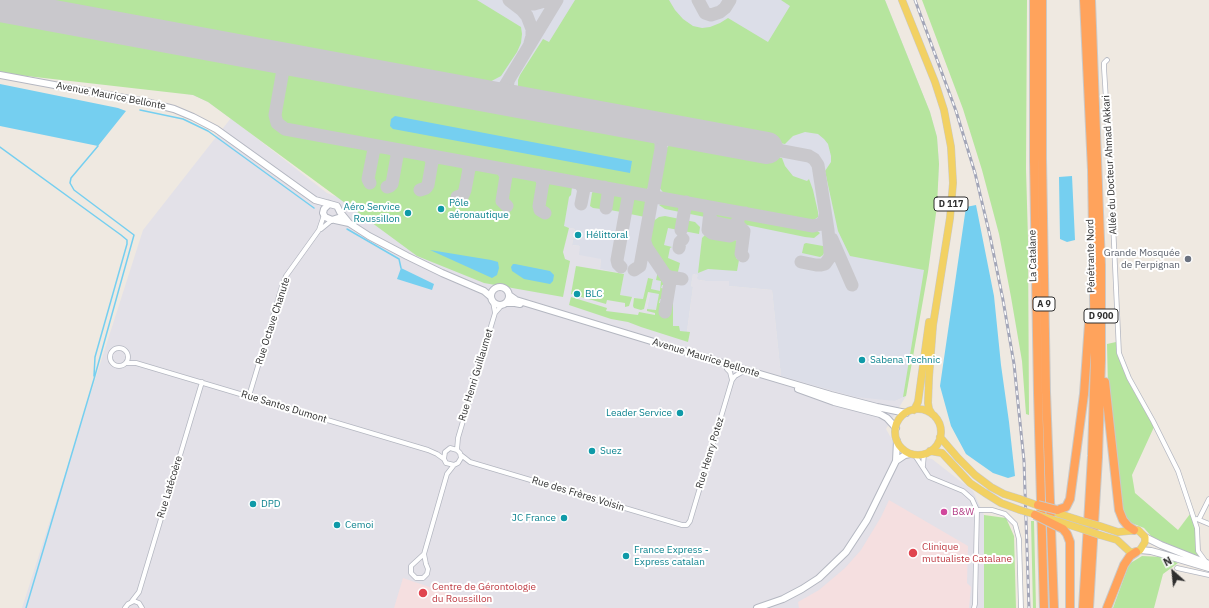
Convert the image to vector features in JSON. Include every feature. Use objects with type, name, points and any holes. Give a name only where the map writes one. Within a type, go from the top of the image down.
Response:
[{"type":"highway","name":"La Catalane","points":[[1034,0],[1034,161],[1037,370],[1044,608]]},
{"type":"highway","name":"La Catalane","points":[[1042,0],[1042,159],[1046,392],[1054,608]]},
{"type":"highway","points":[[1080,0],[1090,105]]},
{"type":"highway","name":"Pénétrante Nord","points":[[1083,608],[1092,456],[1095,360],[1092,170],[1084,0]]},
{"type":"highway","name":"Pénétrante Nord","points":[[1089,608],[1098,457],[1102,265],[1091,0]]},
{"type":"highway","points":[[1038,505],[1057,511],[1066,506],[1070,499],[1084,394],[1091,301],[1092,170]]},
{"type":"highway","points":[[1102,265],[1105,388],[1119,510],[1123,520],[1134,530]]},
{"type":"highway","points":[[1035,515],[1057,524],[1067,534],[1070,542],[1070,608]]},
{"type":"highway","points":[[1107,608],[1124,565],[1130,556],[1138,551]]},
{"type":"main road","name":"D 117","points":[[898,0],[933,86],[942,116],[948,158],[948,193],[945,223],[918,402],[914,410]]},
{"type":"main road","name":"D 117","points":[[902,0],[935,82],[944,110],[951,147],[953,183],[933,325],[929,376],[928,403],[932,414]]},
{"type":"main road","points":[[927,453],[935,447],[940,437],[939,424],[932,414],[927,411],[914,410],[906,413],[898,422],[896,428],[897,441],[900,446],[912,454],[942,453],[970,483],[985,494],[1001,503],[1035,515]]},
{"type":"main road","points":[[940,437],[975,475],[991,487],[1004,494],[1038,505]]},
{"type":"main road","points":[[1057,511],[1082,521],[1118,532],[1134,530],[1141,532],[1145,537],[1143,546],[1138,551],[1130,552],[1117,540],[1082,529],[1057,524]]},
{"type":"street","name":"Allée du Docteur Ahmad Akkari","points":[[1107,60],[1104,63],[1104,68],[1119,353],[1129,378],[1178,471],[1197,519],[1198,551],[1208,565]]},
{"type":"street","name":"Avenue Maurice Bellonte","points":[[0,75],[146,102],[174,109],[216,129],[315,200],[324,213]]},
{"type":"street","name":"Avenue Maurice Bellonte","points":[[315,200],[329,204]]},
{"type":"street","points":[[349,223],[327,219],[324,213],[325,207],[329,204],[337,206],[349,223],[369,236],[442,273],[484,291],[497,305],[504,304],[508,300],[509,295],[504,288],[484,291]]},
{"type":"street","points":[[333,220],[338,217],[340,212]]},
{"type":"street","name":"Rue Octave Chanute","points":[[319,230],[324,213]]},
{"type":"street","name":"Rue Octave Chanute","points":[[249,396],[286,276],[319,230],[333,220]]},
{"type":"street","points":[[492,300],[494,290]]},
{"type":"street","name":"Avenue Maurice Bellonte","points":[[509,295],[516,300],[742,369],[831,395],[906,413]]},
{"type":"street","name":"Rue Henri Guillaumet","points":[[492,300],[495,313]]},
{"type":"street","name":"Avenue Maurice Bellonte","points":[[504,304],[515,303],[786,385],[834,402],[880,414],[888,418],[896,428]]},
{"type":"street","name":"Rue Henri Guillaumet","points":[[457,450],[458,438],[495,313],[504,304]]},
{"type":"street","points":[[119,349],[124,350],[127,356],[136,363],[126,363],[120,366],[115,365],[111,362],[110,356],[113,351],[119,349]]},
{"type":"street","points":[[126,363],[127,356]]},
{"type":"street","name":"Rue Santos Dumont","points":[[136,363],[432,451],[444,459]]},
{"type":"street","points":[[727,368],[730,372],[732,380]]},
{"type":"street","points":[[732,380],[735,376],[742,372]]},
{"type":"street","name":"Rue Henry Potez","points":[[687,525],[690,521],[732,380]]},
{"type":"street","name":"Rue Latécoère","points":[[139,592],[202,382]]},
{"type":"street","name":"Rue Henri Guillaumet","points":[[448,449],[458,438]]},
{"type":"street","points":[[757,608],[783,599],[802,589],[818,578],[846,552],[867,520],[896,461],[897,441]]},
{"type":"street","points":[[424,554],[428,569],[427,574],[421,579],[416,578],[412,575],[410,569],[413,564],[417,562],[424,554],[447,474],[444,454],[448,449],[457,450],[461,456],[447,474]]},
{"type":"street","name":"Rue Santos Dumont","points":[[432,451],[448,449]]},
{"type":"street","points":[[922,469],[927,453]]},
{"type":"street","points":[[896,461],[905,455],[912,454],[919,460],[922,469],[929,477],[963,491],[972,499],[977,510],[974,608]]},
{"type":"street","name":"Rue des Frères Voisin","points":[[461,456],[470,462]]},
{"type":"street","name":"Rue des Frères Voisin","points":[[456,464],[470,462],[682,525],[687,525]]},
{"type":"street","points":[[446,464],[456,464]]},
{"type":"street","points":[[1209,499],[1197,519],[1209,524]]},
{"type":"street","points":[[977,510],[992,510],[1005,514],[1015,524],[1019,539],[1021,608]]},
{"type":"street","points":[[1145,537],[1208,565]]},
{"type":"street","points":[[1138,551],[1151,551],[1208,565]]},
{"type":"street","points":[[417,562],[426,564]]},
{"type":"street","points":[[1176,568],[1209,575]]},
{"type":"street","points":[[125,608],[139,592]]},
{"type":"street","points":[[139,592],[141,606]]},
{"type":"street","points":[[132,601],[141,606]]},
{"type":"shaded area","points":[[0,0],[885,0],[930,112],[937,137],[939,164],[938,184],[906,396],[895,401],[856,397],[781,376],[772,290],[729,286],[729,281],[699,280],[697,278],[698,275],[693,274],[691,286],[693,287],[686,339],[656,310],[647,309],[653,279],[648,278],[643,299],[620,295],[624,274],[600,269],[601,259],[579,255],[580,246],[572,245],[575,229],[315,179],[208,102],[193,95],[0,58]]},
{"type":"shaded area","points":[[231,118],[327,193],[404,224],[540,222],[575,229],[572,245],[580,246],[601,259],[600,269],[653,279],[647,308],[656,310],[686,339],[693,287],[691,286],[693,274],[698,275],[699,280],[729,281],[729,286],[772,290],[781,376],[895,401],[906,396],[886,429],[900,454],[932,459],[973,491],[984,515],[984,608],[22,608],[143,230]]},
{"type":"shaded area","name":"Clinique mutualiste Catalane","points":[[889,500],[968,546],[967,583],[971,587],[969,608],[799,608],[798,602],[819,590],[845,568],[861,550],[881,517]]},
{"type":"shaded area","name":"Centre de Gérontologie du Roussillon","points":[[403,578],[491,608],[394,608]]},
{"type":"green space","points":[[49,0],[477,0],[521,27],[522,34],[521,43],[517,52],[501,76],[484,85],[475,86],[90,16],[90,14],[63,8]]},
{"type":"green space","points":[[575,0],[669,0],[683,19],[693,26],[702,28],[710,27],[728,18],[768,42],[790,6],[781,0],[885,0],[930,112],[937,137],[939,164],[937,206],[928,272],[906,396],[903,397],[924,270],[850,256],[838,231],[825,171],[831,162],[831,156],[828,144],[824,139],[818,134],[805,132],[793,136],[785,144],[530,97],[521,91],[518,86],[520,75],[543,39],[549,42]]},
{"type":"green space","points":[[922,0],[1027,0],[1026,169],[1029,415],[1026,414],[1022,361],[999,234],[982,170],[963,109]]},
{"type":"green space","points":[[0,13],[270,64],[275,67],[278,72],[271,111],[272,118],[277,127],[285,131],[571,186],[571,195],[569,197],[564,226],[569,228],[563,252],[565,259],[570,261],[563,297],[484,283],[417,256],[208,102],[193,95],[0,73]]},
{"type":"green space","points":[[294,68],[641,132],[652,137],[657,150],[651,183],[647,189],[641,191],[284,124],[279,117],[278,112],[285,74],[290,69]]},
{"type":"green space","points":[[682,139],[782,158],[785,166],[793,176],[807,181],[809,179],[813,190],[818,217],[811,222],[665,195],[659,187],[665,150],[672,142]]},
{"type":"green space","points":[[594,190],[603,191],[604,193],[603,208],[601,209],[590,206],[592,193]]},
{"type":"green space","points":[[616,193],[625,197],[623,210],[621,212],[610,210],[612,196]]},
{"type":"green space","points":[[633,197],[641,198],[645,201],[648,209],[645,217],[630,214]]},
{"type":"green space","points":[[664,203],[706,210],[706,216],[665,209],[659,205]]},
{"type":"green space","points":[[717,212],[734,216],[734,221],[730,222],[715,219],[713,216]]},
{"type":"green space","points":[[665,216],[695,222],[700,227],[699,234],[668,228],[664,245],[672,247],[670,248],[668,258],[680,263],[677,276],[672,276],[648,243],[652,222],[659,217]]},
{"type":"green space","points":[[745,217],[816,230],[820,233],[814,238],[805,237],[742,224],[742,219]]},
{"type":"green space","points":[[706,234],[739,241],[736,258],[739,260],[737,271],[708,269],[698,273],[702,238]]},
{"type":"green space","points":[[806,243],[823,246],[825,251],[823,255],[820,257],[802,253],[804,244]]},
{"type":"green space","points":[[647,253],[666,282],[661,288],[665,289],[663,299],[660,299],[659,303],[664,303],[663,311],[666,312],[668,303],[673,304],[673,326],[679,326],[680,331],[690,332],[688,342],[628,322],[611,319],[569,305],[571,297],[607,308],[606,311],[638,315],[639,312],[655,315],[655,313],[647,311],[647,309],[656,310],[659,294],[648,292],[644,309],[641,310],[634,308],[633,306],[634,298],[643,299],[648,278],[653,279],[651,289],[660,291],[661,281],[656,280],[658,271],[648,257]]},
{"type":"green space","points":[[576,266],[624,274],[620,295],[632,297],[629,306],[625,307],[625,303],[607,300],[606,304],[571,294]]},
{"type":"green space","points":[[1116,342],[1117,354],[1127,379],[1154,427],[1132,475],[1135,493],[1178,530],[1190,514],[1196,528],[1196,551],[1200,558],[1152,537],[1144,528],[1129,522],[1122,509],[1108,388],[1107,344]]},
{"type":"green space","points":[[984,515],[1006,518],[1014,536],[1016,608],[984,608]]},
{"type":"green space","points":[[1031,521],[1034,521],[1036,608],[1033,608]]},
{"type":"green space","points":[[1142,556],[1162,557],[1178,563],[1163,574],[1154,608],[1113,608],[1129,564]]},
{"type":"water","points":[[0,84],[118,108],[126,111],[98,146],[0,126]]},
{"type":"water","points":[[395,116],[632,161],[630,173],[393,129],[390,126],[391,119]]},
{"type":"water","points":[[1072,176],[1075,240],[1067,242],[1060,239],[1059,177]]},
{"type":"water","points":[[976,205],[994,296],[1001,365],[1009,422],[1015,476],[1008,478],[993,473],[966,454],[951,426],[940,386],[966,207]]},
{"type":"water","points":[[430,250],[498,262],[499,268],[497,275],[492,278]]},
{"type":"water","points":[[513,264],[550,271],[554,275],[553,281],[550,284],[524,279],[512,271],[511,267]]},
{"type":"water","points":[[401,268],[434,284],[432,290],[397,279]]},
{"type":"waterway","points":[[140,110],[183,119],[208,131],[314,208]]},
{"type":"waterway","points":[[26,608],[94,379],[134,235],[74,190],[70,183],[71,178],[98,146]]},
{"type":"waterway","points":[[0,147],[127,240],[95,357],[94,376]]},
{"type":"waterway","points":[[347,229],[399,259],[401,268]]},
{"type":"taxiway","points":[[509,0],[527,16],[532,29],[530,43]]},
{"type":"taxiway","points":[[513,1],[524,4],[534,4],[548,0]]},
{"type":"taxiway","points":[[482,95],[492,96],[498,94],[503,89],[557,0]]},
{"type":"taxiway","points":[[698,0],[705,13],[711,15],[720,12],[725,8],[730,0]]},
{"type":"taxiway","points":[[271,56],[280,61],[283,70]]},
{"type":"taxiway","points":[[300,61],[286,63],[283,70],[275,115],[277,123],[285,129],[813,226],[821,224],[825,215]]},
{"type":"taxiway","points":[[508,82],[506,94],[510,99],[518,101]]},
{"type":"taxiway","points":[[634,270],[640,266],[661,149],[661,140],[658,132],[641,124]]},
{"type":"taxiway","points":[[370,183],[368,179],[374,149],[372,145]]},
{"type":"taxiway","points":[[767,148],[809,156],[814,159],[818,165],[828,230],[830,257],[825,264],[821,265],[801,262]]},
{"type":"taxiway","points":[[387,187],[392,184],[397,156],[393,149]]},
{"type":"taxiway","points":[[420,190],[426,188],[428,185],[432,162],[427,155]]},
{"type":"taxiway","points":[[457,197],[463,195],[465,190],[469,169],[468,165],[464,162]]},
{"type":"taxiway","points":[[502,169],[506,176],[502,201],[507,206]]},
{"type":"taxiway","points":[[538,175],[543,182],[539,206],[540,210],[545,213]]},
{"type":"taxiway","points":[[579,183],[584,189],[581,204]]},
{"type":"taxiway","points":[[604,187],[608,191],[606,208]]},
{"type":"taxiway","points":[[621,267],[617,260],[628,198],[624,191]]},
{"type":"taxiway","points":[[681,230],[686,202]]},
{"type":"taxiway","points":[[705,206],[710,212],[708,230],[712,233],[730,236],[735,233],[739,216],[745,213]]},
{"type":"taxiway","points":[[710,217],[713,222],[741,228]]},
{"type":"taxiway","points":[[736,223],[737,222],[744,231],[741,254],[743,256]]},
{"type":"taxiway","points":[[679,248],[680,242],[683,239]]},
{"type":"taxiway","points":[[832,239],[852,285]]},
{"type":"taxiway","points":[[645,242],[647,248],[670,282],[665,312]]},
{"type":"taxiway","points":[[666,275],[682,279]]},
{"type":"runway","points":[[0,6],[767,148]]},
{"type":"railway","points":[[915,0],[956,111],[975,173],[1003,300],[1014,364],[1024,461],[1029,608]]},
{"type":"place","name":"Pôle aéronautique","points":[[441,209]]},
{"type":"place","name":"Aéro Service Roussillon","points":[[408,213]]},
{"type":"place","name":"Hélittoral","points":[[578,235]]},
{"type":"place","name":"Grande Mosquée de Perpignan","points":[[1188,259]]},
{"type":"place","name":"BLC","points":[[577,294]]},
{"type":"place","name":"Sabena Technic","points":[[862,360]]},
{"type":"place","name":"Leader Service","points":[[680,413]]},
{"type":"place","name":"Suez","points":[[592,451]]},
{"type":"place","name":"DPD","points":[[253,504]]},
{"type":"place","name":"B&W","points":[[944,512]]},
{"type":"place","name":"JC France","points":[[564,518]]},
{"type":"place","name":"Cemoi","points":[[337,525]]},
{"type":"place","name":"Clinique mutualiste Catalane","points":[[913,553]]},
{"type":"place","name":"France Express - Express catalan","points":[[626,556]]},
{"type":"place","name":"Centre de Gérontologie du Roussillon","points":[[423,593]]}]
